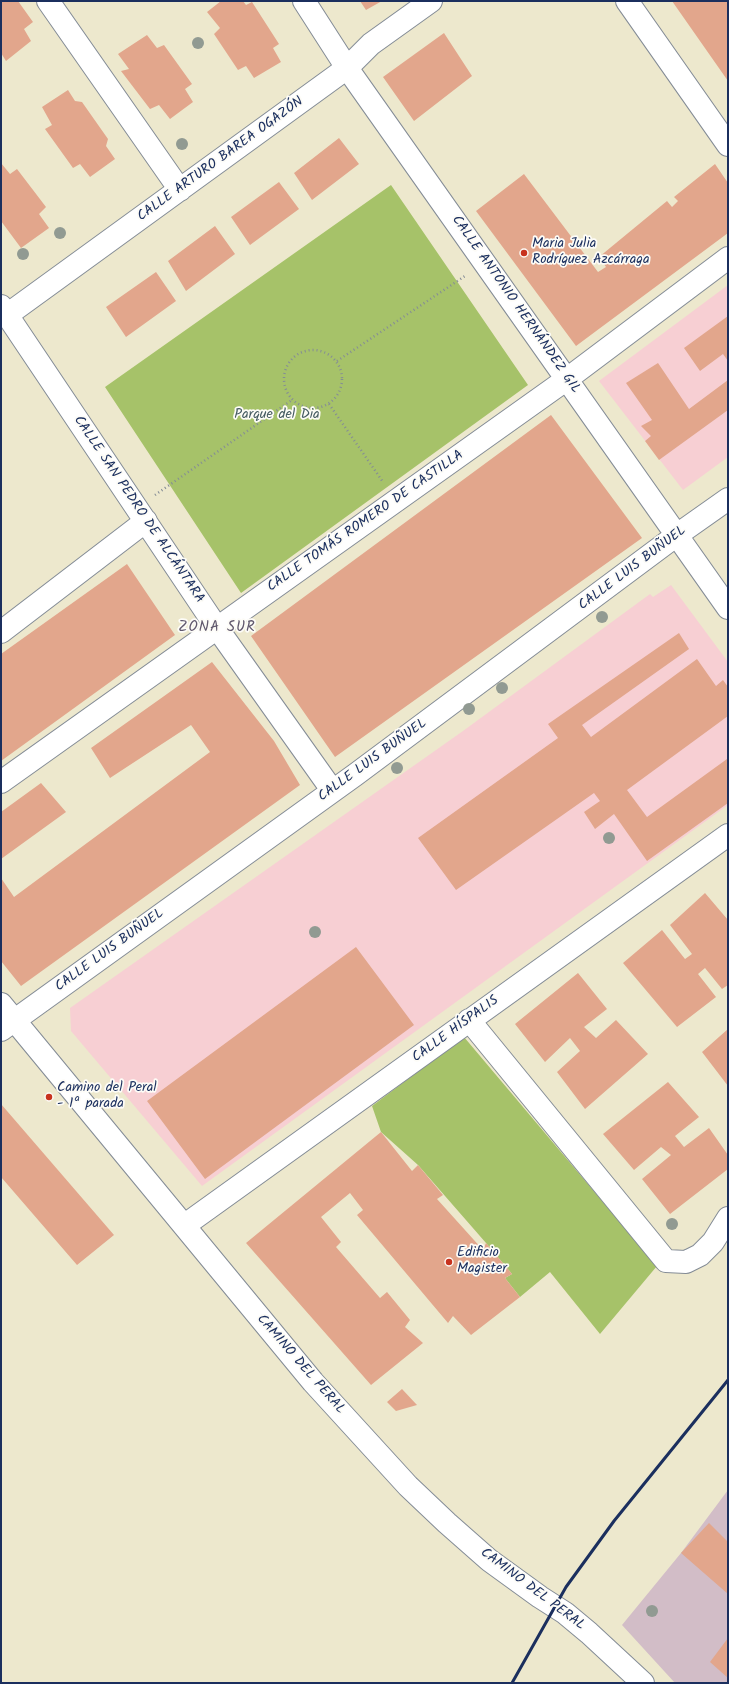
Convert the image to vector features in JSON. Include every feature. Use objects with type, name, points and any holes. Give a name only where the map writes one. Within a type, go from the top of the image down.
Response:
[{"type":"street","points":[[48,1],[180,190]]},
{"type":"street","name":"CALLE ANTONIO HERNÁNDEZ GIL","points":[[304,1],[347,68],[728,608]]},
{"type":"street","name":"CALLE ARTURO BAREA OGAZÓN","points":[[4,311],[180,190],[347,68],[371,44],[431,1]]},
{"type":"street","points":[[627,1],[728,145]]},
{"type":"street","name":"CALLE TOMÁS ROMERO DE CASTILLA","points":[[1,782],[567,379],[728,258]]},
{"type":"street","name":"CALLE SAN PEDRO DE ALCÁNTARA","points":[[4,311],[217,628],[332,790]]},
{"type":"street","name":"CALLE LUIS BUÑUEL","points":[[5,1018],[332,790],[728,499]]},
{"type":"street","points":[[1,632],[141,514]]},
{"type":"street","name":"CALLE HÍSPALIS","points":[[185,1225],[728,834]]},
{"type":"street","name":"CAMINO DEL PERAL","points":[[5,1018],[185,1225],[313,1382],[408,1486],[489,1560],[565,1613],[590,1633],[643,1683]]},
{"type":"street","points":[[469,1020],[666,1261],[686,1262],[700,1255],[713,1242],[728,1218]]},
{"type":"path","points":[[337,361],[485,263]]},
{"type":"path","points":[[311,349],[320,350],[329,354],[337,361],[342,370],[343,380],[336,398],[329,404],[311,408],[301,406],[292,400],[286,392],[284,371],[292,358],[301,352],[311,349]]},
{"type":"path","points":[[141,514],[292,400]]},
{"type":"path","points":[[329,404],[396,501]]},
{"type":"shaded area","points":[[728,285],[728,457],[683,490],[599,381]]},
{"type":"shaded area","points":[[671,585],[728,662],[728,805],[202,1186],[71,1031],[70,1008],[463,731],[650,594],[653,597]]},
{"type":"shaded area","points":[[728,1490],[728,1683],[675,1683],[622,1625],[681,1553]]},
{"type":"green space","name":"Parque del Dia","points":[[391,185],[528,385],[241,593],[105,387]]},
{"type":"green space","points":[[464,1037],[657,1266],[600,1334],[550,1272],[520,1297],[505,1278],[512,1274],[486,1243],[418,1165],[381,1132],[372,1106]]},
{"type":"building","points":[[1,1],[18,1],[33,22],[24,29],[31,41],[6,61],[1,53]]},
{"type":"building","points":[[221,1],[243,1],[246,5],[252,2],[279,44],[273,48],[281,62],[254,78],[246,66],[238,70],[214,34],[220,28],[207,12]]},
{"type":"building","points":[[360,1],[382,1],[366,10]]},
{"type":"building","points":[[672,1],[728,1],[728,81]]},
{"type":"building","points":[[444,33],[472,76],[414,121],[383,77]]},
{"type":"building","points":[[147,35],[157,48],[164,45],[192,84],[185,89],[193,102],[170,119],[159,105],[150,109],[121,71],[129,69],[118,54]]},
{"type":"building","points":[[68,90],[75,101],[82,102],[108,139],[106,146],[115,159],[90,177],[80,164],[73,168],[45,129],[52,125],[42,107]]},
{"type":"building","points":[[339,138],[359,164],[312,200],[294,173]]},
{"type":"building","points":[[1,163],[10,174],[17,169],[46,207],[39,214],[49,228],[21,248],[1,221]]},
{"type":"building","points":[[715,164],[728,183],[728,233],[576,346],[476,211],[524,174],[598,272],[606,267],[599,257],[667,201],[672,207],[678,201],[674,197]]},
{"type":"building","points":[[279,182],[299,209],[250,245],[231,217]]},
{"type":"building","points":[[215,226],[235,254],[186,291],[168,261]]},
{"type":"building","points":[[156,272],[176,301],[126,337],[106,307]]},
{"type":"building","points":[[728,316],[728,361],[723,354],[700,371],[684,348]]},
{"type":"building","points":[[658,363],[689,409],[728,380],[728,410],[659,460],[645,441],[651,436],[641,426],[652,420],[626,383]]},
{"type":"building","points":[[551,415],[642,538],[335,757],[251,636]]},
{"type":"building","points":[[127,564],[175,635],[1,761],[1,654]]},
{"type":"building","points":[[679,633],[689,649],[582,725],[591,737],[697,659],[716,686],[723,680],[728,687],[728,716],[627,790],[647,817],[727,759],[728,803],[647,861],[614,814],[595,829],[584,812],[600,801],[594,793],[456,890],[418,838],[558,738],[548,724]]},
{"type":"building","points":[[212,662],[274,741],[300,785],[21,986],[1,961],[1,878],[14,897],[210,752],[191,725],[110,778],[91,748]]},
{"type":"building","points":[[41,783],[66,812],[1,859],[1,812]]},
{"type":"building","points":[[705,893],[728,920],[728,985],[722,989],[705,968],[698,974],[716,997],[677,1027],[623,963],[662,930],[685,959],[692,954],[670,925]]},
{"type":"building","points":[[356,947],[414,1025],[205,1179],[147,1101]]},
{"type":"building","points":[[578,973],[607,1009],[584,1027],[596,1038],[616,1020],[648,1054],[585,1109],[557,1072],[580,1051],[570,1038],[545,1062],[515,1024]]},
{"type":"building","points":[[728,1029],[728,1086],[702,1052]]},
{"type":"building","points":[[668,1082],[699,1117],[675,1136],[684,1147],[709,1128],[728,1155],[728,1169],[670,1214],[642,1179],[671,1155],[661,1147],[634,1170],[603,1134]]},
{"type":"building","points":[[1,1104],[114,1235],[77,1265],[1,1177]]},
{"type":"building","name":"Edificio Magister","points":[[381,1132],[412,1171],[418,1165],[443,1195],[437,1199],[483,1250],[486,1243],[512,1274],[505,1278],[520,1297],[471,1335],[453,1316],[448,1323],[357,1215],[363,1210],[350,1193],[321,1217],[341,1242],[336,1247],[380,1298],[387,1292],[410,1320],[405,1327],[423,1343],[371,1385],[246,1243]]},
{"type":"building","points":[[402,1389],[417,1405],[396,1411],[387,1402]]},
{"type":"building","points":[[709,1523],[728,1542],[728,1594],[681,1553]]},
{"type":"building","points":[[728,1638],[728,1678],[710,1662]]},
{"type":"railway","points":[[512,1683],[566,1587],[614,1521],[728,1380]]},
{"type":"place","name":"Maria Julia Rodríguez Azcárraga","points":[[524,253]]},
{"type":"place","name":"Camino del Peral - 1ª parada","points":[[49,1097]]},
{"type":"place","name":"Edificio Magister","points":[[449,1262]]},
{"type":"district","name":"ZONA SUR","points":[[217,628]]}]
